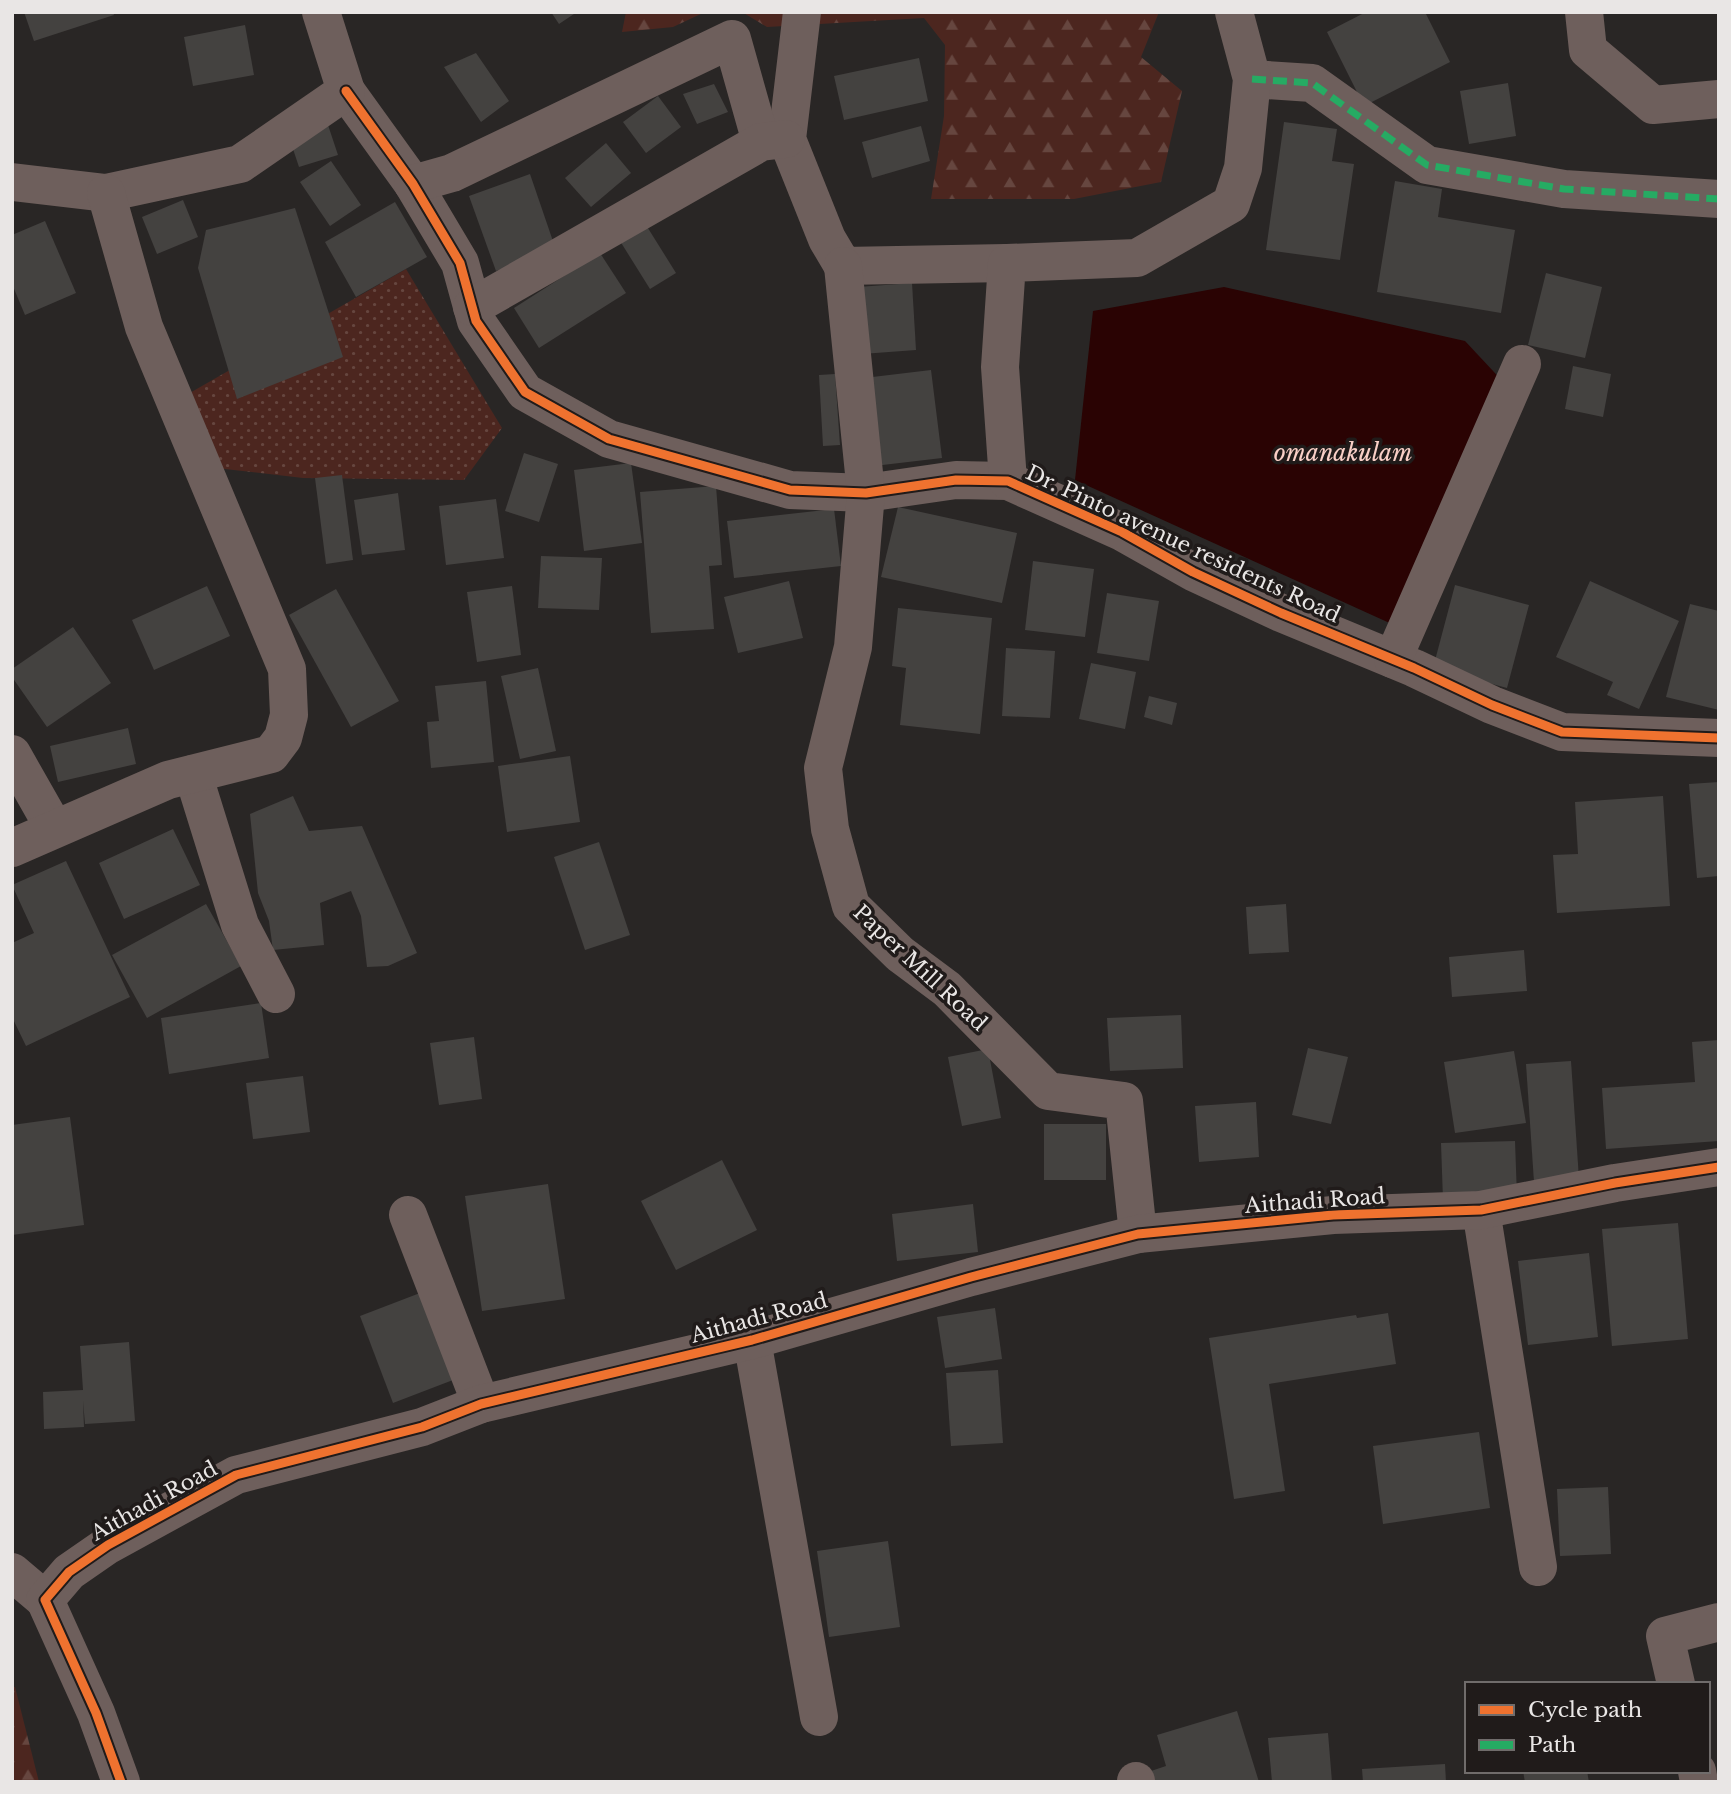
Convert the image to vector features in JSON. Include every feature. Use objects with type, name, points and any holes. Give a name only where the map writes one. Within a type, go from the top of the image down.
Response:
[{"type":"street","name":"Dr. Pinto avenue residents Road","points":[[321,12],[346,91],[413,184],[460,263],[476,321],[525,391],[610,439],[790,490],[866,493],[956,480],[1008,481],[1122,532],[1193,572],[1256,602],[1392,659],[1492,705],[1562,732],[1719,738]]},
{"type":"street","points":[[472,307],[774,141],[802,12]]},
{"type":"street","points":[[843,266],[1137,258],[1231,204],[1242,168],[1252,79],[1234,12]]},
{"type":"street","points":[[1584,12],[1588,50],[1653,105],[1719,99]]},
{"type":"street","points":[[413,184],[452,173],[732,39],[774,141],[843,266],[866,493]]},
{"type":"street","points":[[1252,79],[1312,83],[1427,165],[1564,189],[1719,199]]},
{"type":"street","points":[[12,182],[106,193],[240,164],[346,91]]},
{"type":"street","points":[[12,848],[168,780],[271,754],[283,738],[289,715],[287,669],[144,327],[106,193]]},
{"type":"street","points":[[1007,262],[1000,367],[1008,481]]},
{"type":"street","points":[[1392,659],[1522,364]]},
{"type":"street","name":"Paper Mill Road","points":[[866,493],[853,647],[823,768],[830,829],[851,906],[900,954],[947,989],[1048,1091],[1124,1101],[1138,1234]]},
{"type":"street","points":[[12,754],[54,828]]},
{"type":"street","points":[[193,774],[240,925],[276,994]]},
{"type":"street","name":"Aithadi Road","points":[[45,1600],[69,1572],[107,1545],[236,1475],[422,1427],[481,1404],[752,1340],[971,1277],[1138,1234],[1333,1215],[1481,1210],[1615,1183],[1719,1167]]},
{"type":"street","points":[[1481,1210],[1538,1567]]},
{"type":"street","points":[[408,1215],[481,1404]]},
{"type":"street","points":[[752,1340],[819,1717]]},
{"type":"street","points":[[12,1572],[45,1600],[96,1713],[121,1782]]},
{"type":"street","points":[[1676,1682],[1665,1636],[1719,1622]]},
{"type":"green space","points":[[626,12],[705,12],[673,27],[622,32]]},
{"type":"green space","points":[[742,12],[1159,12],[1141,57],[1182,91],[1161,182],[1074,199],[931,199],[944,116],[945,45],[924,18],[767,27]]},
{"type":"green space","points":[[406,269],[502,428],[464,480],[303,478],[216,468],[188,394]]},
{"type":"green space","points":[[12,1687],[15,1687],[39,1782],[12,1782]]},
{"type":"water","name":"omanakulam","points":[[1224,287],[1465,341],[1522,402],[1405,630],[1075,480],[1093,311]]},
{"type":"building","points":[[24,12],[113,12],[114,15],[34,41]]},
{"type":"building","points":[[551,12],[577,12],[559,24]]},
{"type":"building","points":[[1366,12],[1425,12],[1450,62],[1364,106],[1327,32]]},
{"type":"building","points":[[245,25],[254,75],[193,86],[184,37]]},
{"type":"building","points":[[476,53],[509,101],[481,122],[444,67]]},
{"type":"building","points":[[919,58],[928,101],[844,120],[834,76]]},
{"type":"building","points":[[1508,83],[1516,136],[1469,144],[1460,91]]},
{"type":"building","points":[[714,84],[728,112],[697,124],[683,94]]},
{"type":"building","points":[[658,96],[681,127],[646,153],[623,122]]},
{"type":"building","points":[[1284,122],[1337,129],[1332,161],[1354,164],[1340,260],[1266,250]]},
{"type":"building","points":[[328,125],[338,155],[299,167],[289,137]]},
{"type":"building","points":[[921,126],[930,161],[872,178],[862,142]]},
{"type":"building","points":[[606,143],[631,173],[591,207],[565,178]]},
{"type":"building","points":[[331,161],[361,205],[330,226],[300,182]]},
{"type":"building","points":[[530,174],[556,250],[496,271],[469,196]]},
{"type":"building","points":[[1395,181],[1442,189],[1438,217],[1515,230],[1501,313],[1377,292]]},
{"type":"building","points":[[183,200],[198,237],[157,254],[142,217]]},
{"type":"building","points":[[395,202],[427,257],[356,297],[325,242]]},
{"type":"building","points":[[295,208],[343,357],[237,399],[198,268],[206,230]]},
{"type":"building","points":[[45,221],[76,293],[25,315],[12,284],[12,235]]},
{"type":"building","points":[[646,225],[676,273],[650,289],[620,241]]},
{"type":"building","points":[[600,253],[626,293],[539,348],[514,308]]},
{"type":"building","points":[[1546,273],[1602,287],[1585,358],[1528,345]]},
{"type":"building","points":[[912,283],[916,350],[862,354],[858,287]]},
{"type":"building","points":[[1573,366],[1611,374],[1603,417],[1565,409]]},
{"type":"building","points":[[931,370],[942,458],[874,466],[864,378]]},
{"type":"building","points":[[835,374],[840,445],[823,446],[819,375]]},
{"type":"building","points":[[524,453],[558,464],[539,522],[505,511]]},
{"type":"building","points":[[631,463],[642,543],[584,551],[574,470]]},
{"type":"building","points":[[342,475],[353,560],[326,564],[315,478]]},
{"type":"building","points":[[716,486],[722,565],[709,566],[714,629],[651,633],[640,492]]},
{"type":"building","points":[[398,493],[405,550],[362,555],[354,500]]},
{"type":"building","points":[[496,499],[504,558],[446,565],[439,506]]},
{"type":"building","points":[[898,507],[1017,533],[1002,603],[881,577]]},
{"type":"building","points":[[834,509],[841,566],[734,578],[727,521]]},
{"type":"building","points":[[541,556],[602,558],[599,610],[538,608]]},
{"type":"building","points":[[1033,561],[1094,569],[1085,637],[1025,630]]},
{"type":"building","points":[[789,581],[803,638],[738,653],[724,597]]},
{"type":"building","points":[[1590,581],[1679,621],[1639,709],[1607,695],[1613,682],[1556,657]]},
{"type":"building","points":[[1455,585],[1529,605],[1507,688],[1433,668]]},
{"type":"building","points":[[207,586],[230,636],[154,670],[132,620]]},
{"type":"building","points":[[512,586],[521,655],[477,662],[467,592]]},
{"type":"building","points":[[336,589],[399,701],[351,727],[289,615]]},
{"type":"building","points":[[1107,593],[1159,601],[1149,661],[1097,653]]},
{"type":"building","points":[[1690,604],[1719,611],[1719,710],[1666,697]]},
{"type":"building","points":[[898,608],[992,618],[980,734],[900,725],[906,668],[892,666]]},
{"type":"building","points":[[73,627],[111,683],[47,727],[12,677],[12,669]]},
{"type":"building","points":[[1006,648],[1055,651],[1050,718],[1002,716]]},
{"type":"building","points":[[1091,663],[1136,672],[1125,729],[1079,719]]},
{"type":"building","points":[[538,668],[556,751],[520,759],[501,676]]},
{"type":"building","points":[[486,681],[494,762],[431,768],[427,722],[439,721],[435,686]]},
{"type":"building","points":[[1149,696],[1177,703],[1172,725],[1144,717]]},
{"type":"building","points":[[128,728],[136,764],[58,782],[50,746]]},
{"type":"building","points":[[570,756],[580,822],[507,832],[498,766]]},
{"type":"building","points":[[1719,782],[1719,876],[1697,878],[1689,784]]},
{"type":"building","points":[[293,796],[309,831],[362,826],[417,953],[388,966],[367,967],[361,916],[351,891],[320,903],[324,945],[273,950],[269,921],[258,893],[250,814]]},
{"type":"building","points":[[1663,796],[1670,906],[1557,913],[1553,855],[1578,854],[1575,802]]},
{"type":"building","points":[[173,829],[200,885],[124,919],[99,863]]},
{"type":"building","points":[[599,842],[630,935],[585,950],[554,857]]},
{"type":"building","points":[[66,861],[130,997],[26,1046],[12,1017],[12,943],[34,933],[12,885]]},
{"type":"building","points":[[206,904],[241,966],[147,1018],[112,955]]},
{"type":"building","points":[[1286,904],[1289,952],[1249,954],[1246,907]]},
{"type":"building","points":[[1524,950],[1527,991],[1452,997],[1449,957]]},
{"type":"building","points":[[261,1003],[269,1058],[169,1074],[161,1018]]},
{"type":"building","points":[[1181,1015],[1183,1068],[1110,1071],[1107,1018]]},
{"type":"building","points":[[474,1037],[482,1099],[439,1105],[430,1043]]},
{"type":"building","points":[[1719,1040],[1719,1141],[1606,1149],[1602,1088],[1695,1082],[1692,1042]]},
{"type":"building","points":[[1308,1048],[1348,1057],[1331,1124],[1292,1115]]},
{"type":"building","points":[[988,1049],[1001,1118],[962,1126],[948,1057]]},
{"type":"building","points":[[1514,1051],[1526,1123],[1455,1133],[1444,1062]]},
{"type":"building","points":[[1571,1061],[1579,1179],[1534,1182],[1526,1064]]},
{"type":"building","points":[[303,1076],[310,1132],[253,1139],[246,1083]]},
{"type":"building","points":[[1256,1102],[1259,1157],[1199,1162],[1195,1106]]},
{"type":"building","points":[[70,1117],[84,1225],[12,1235],[12,1125]]},
{"type":"building","points":[[1044,1124],[1106,1124],[1106,1180],[1044,1180]]},
{"type":"building","points":[[1515,1141],[1517,1197],[1443,1200],[1441,1143]]},
{"type":"building","points":[[722,1160],[757,1230],[676,1270],[641,1201]]},
{"type":"building","points":[[548,1184],[565,1299],[482,1311],[465,1196]]},
{"type":"building","points":[[973,1204],[978,1252],[897,1261],[892,1214]]},
{"type":"building","points":[[1678,1223],[1688,1339],[1612,1346],[1602,1229]]},
{"type":"building","points":[[1589,1253],[1598,1337],[1528,1345],[1518,1261]]},
{"type":"building","points":[[420,1293],[453,1380],[393,1403],[360,1316]]},
{"type":"building","points":[[995,1308],[1002,1359],[945,1368],[937,1317]]},
{"type":"building","points":[[1388,1313],[1396,1364],[1269,1384],[1285,1491],[1234,1499],[1209,1338],[1356,1315],[1357,1318]]},
{"type":"building","points":[[129,1342],[135,1421],[85,1424],[83,1401],[84,1427],[44,1429],[43,1392],[83,1390],[80,1346]]},
{"type":"building","points":[[998,1370],[1003,1443],[951,1446],[946,1373]]},
{"type":"building","points":[[1479,1432],[1490,1508],[1383,1524],[1373,1446]]},
{"type":"building","points":[[1608,1487],[1611,1554],[1560,1556],[1557,1489]]},
{"type":"building","points":[[888,1541],[900,1627],[829,1637],[817,1551]]},
{"type":"building","points":[[1237,1711],[1259,1782],[1148,1782],[1145,1773],[1166,1766],[1157,1735]]},
{"type":"building","points":[[1328,1733],[1332,1782],[1272,1782],[1268,1738]]},
{"type":"building","points":[[1445,1764],[1446,1782],[1363,1782],[1362,1769]]},
{"type":"building","points":[[1523,1773],[1587,1773],[1589,1782],[1525,1782]]},
{"type":"marked path","points":[[1252,79],[1312,83],[1427,165],[1564,189],[1719,199]]},
{"type":"cycle path","points":[[346,91],[413,184],[460,263],[476,321],[525,392],[609,439],[790,490],[866,493],[956,480],[1008,481],[1122,532],[1193,572],[1281,613],[1414,668],[1492,705],[1562,732],[1719,738]]},
{"type":"cycle path","points":[[121,1782],[96,1713],[45,1600],[69,1572],[108,1545],[236,1475],[422,1427],[481,1404],[752,1340],[971,1277],[1138,1234],[1333,1215],[1481,1210],[1615,1183],[1719,1167]]}]
